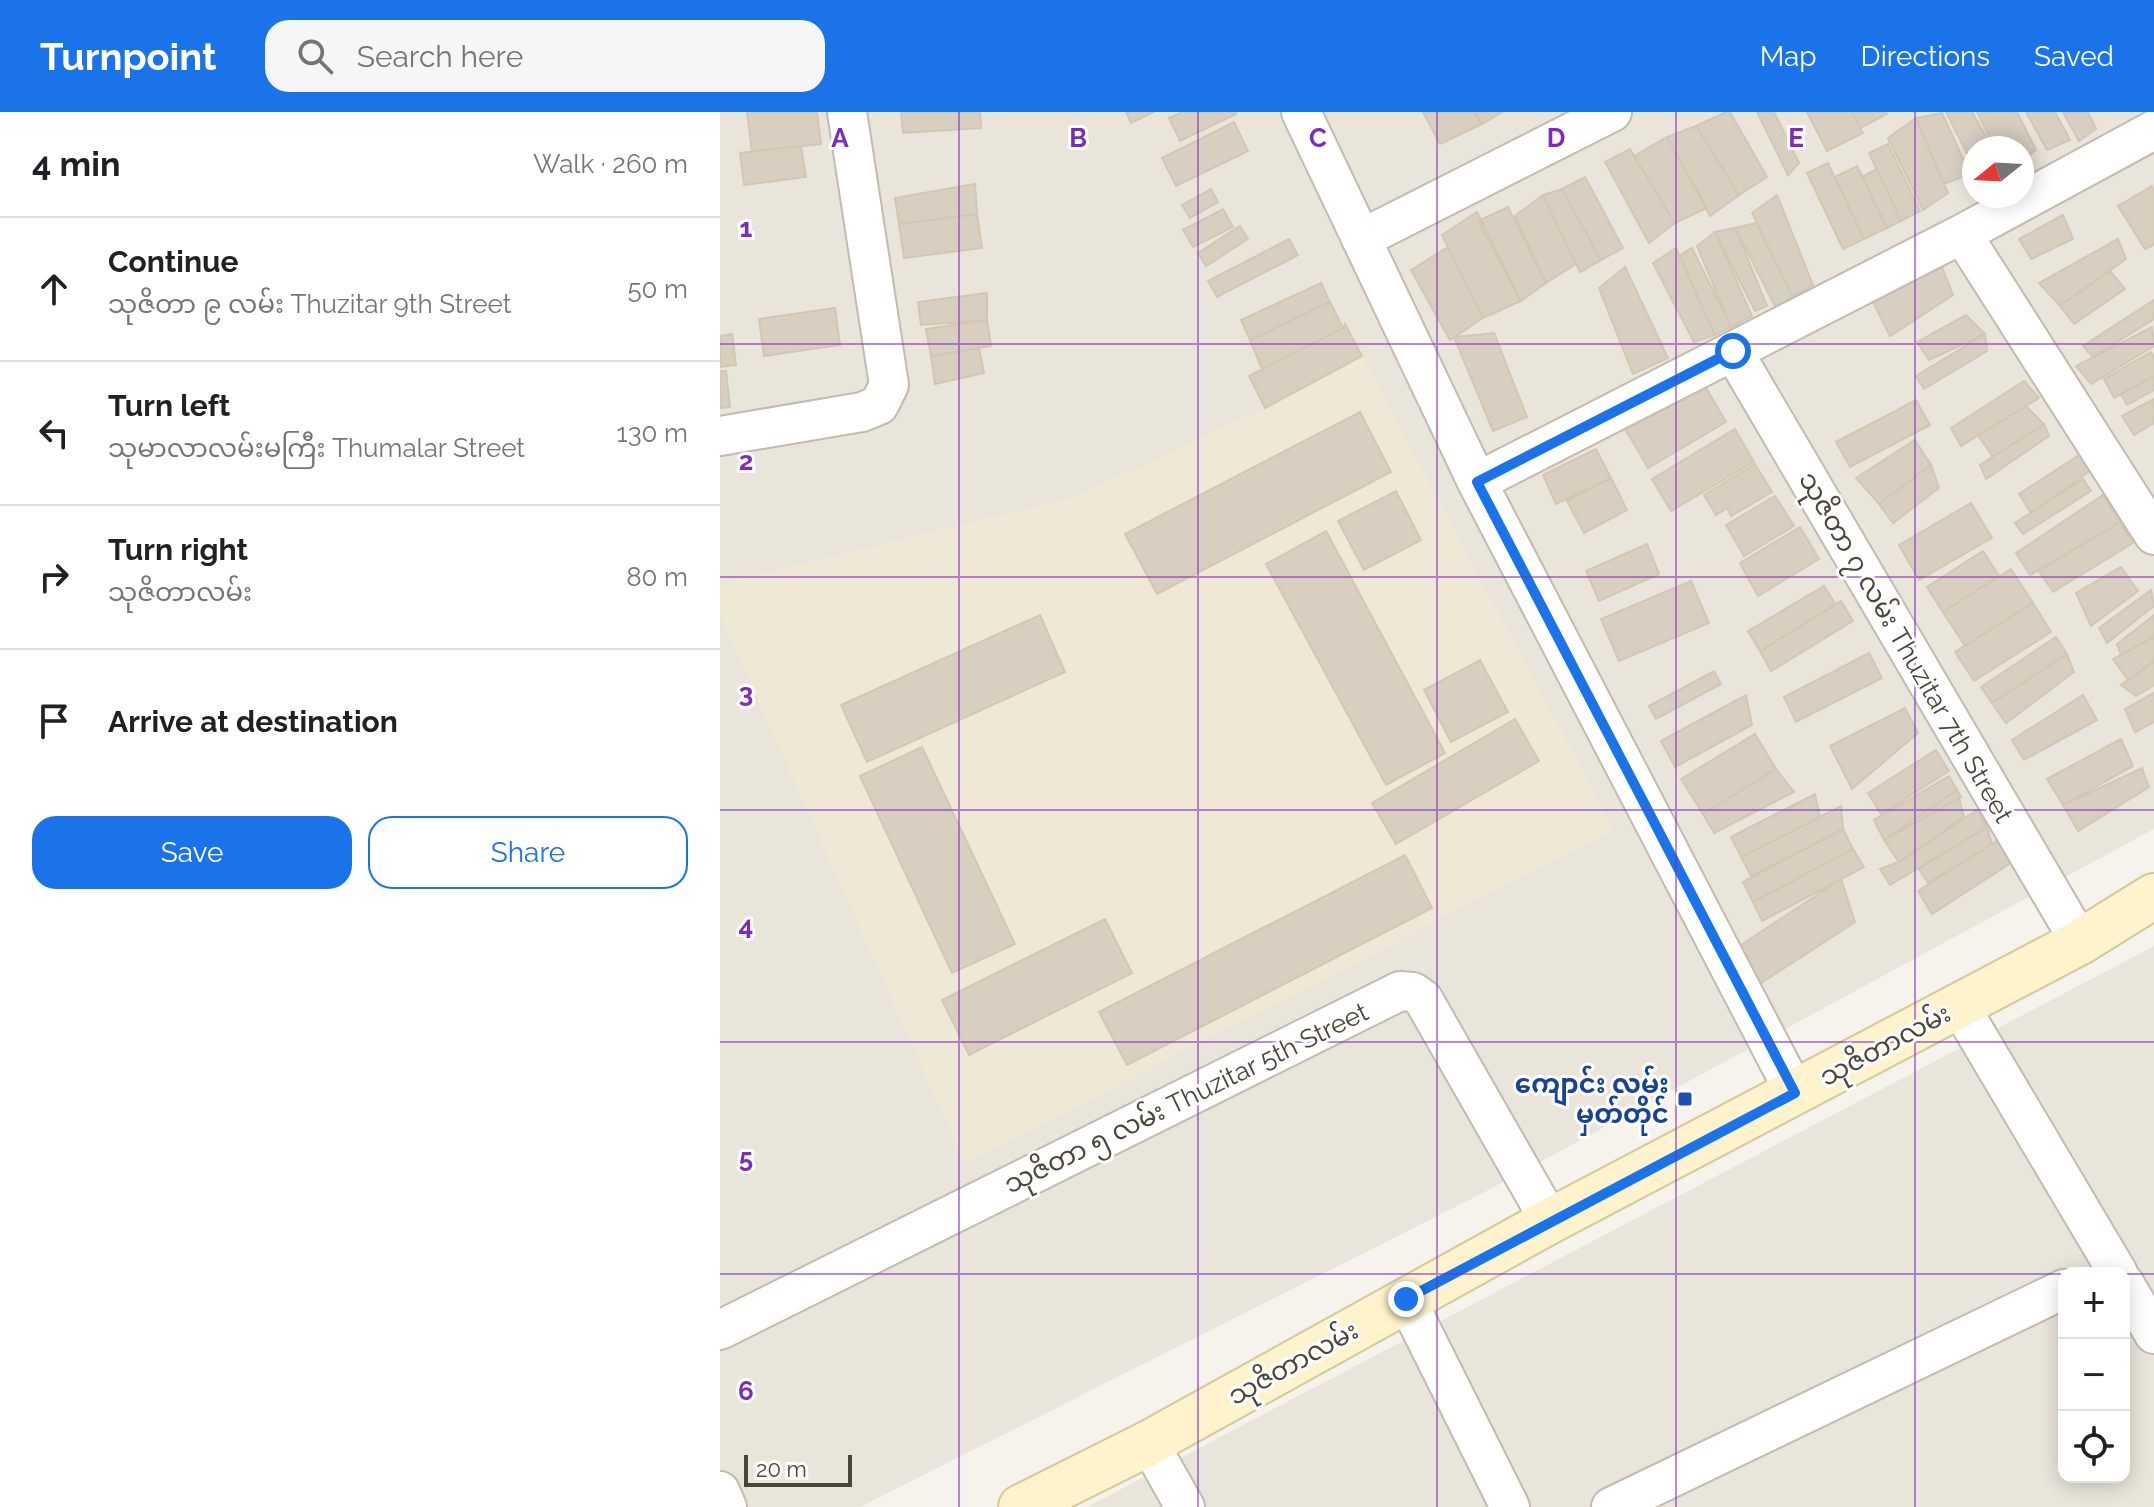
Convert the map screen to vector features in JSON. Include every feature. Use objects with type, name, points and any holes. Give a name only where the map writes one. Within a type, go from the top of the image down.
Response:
[{"type":"main road","name":"သုဇိတာလမ်း","points":[[1021,1507],[1149,1443],[1550,1221],[2080,942],[2154,896]]},
{"type":"street","points":[[720,436],[862,412],[879,405],[889,385],[847,112]]},
{"type":"street","points":[[1301,112],[1477,482],[1795,1093]]},
{"type":"street","points":[[1361,239],[1612,112]]},
{"type":"street","points":[[1477,482],[1962,234],[2154,130]]},
{"type":"street","points":[[1962,234],[2154,535]]},
{"type":"street","name":"သုဇိတာ ၇ လမ်း Thuzitar 7th Street","points":[[1733,351],[2080,942]]},
{"type":"street","name":"သုဇိတာ ၅ လမ်း Thuzitar 5th Street","points":[[720,1330],[1400,991],[1413,992],[1423,999],[1550,1221]]},
{"type":"street","points":[[1959,1005],[2109,1267]]},
{"type":"street","points":[[1611,1507],[2058,1292]]},
{"type":"street","points":[[1406,1299],[1510,1507]]},
{"type":"street","points":[[2130,1299],[2154,1334]]},
{"type":"street","points":[[1149,1443],[1185,1507]]},
{"type":"street","points":[[720,1491],[727,1507]]},
{"type":"shaded area","points":[[720,112],[2154,112],[2154,829],[1481,1194],[860,1507],[720,1507]]},
{"type":"shaded area","points":[[1362,356],[1614,830],[965,1164],[720,615],[720,584],[1077,496],[1265,408]]},
{"type":"shaded area","points":[[2154,946],[2154,1507],[1087,1507]]},
{"type":"building","points":[[747,112],[817,112],[821,144],[752,151]]},
{"type":"building","points":[[901,112],[980,112],[981,128],[903,133]]},
{"type":"building","points":[[1126,112],[1154,112],[1131,123]]},
{"type":"building","points":[[1182,112],[1236,114],[1180,141],[1169,118]]},
{"type":"building","points":[[1423,112],[1473,112],[1482,124],[1440,144]]},
{"type":"building","points":[[1475,112],[1502,112],[1482,124]]},
{"type":"building","points":[[1730,112],[1767,177],[1739,195],[1696,126]]},
{"type":"building","points":[[1757,112],[1774,112],[1799,163],[1788,175]]},
{"type":"building","points":[[1807,112],[1852,112],[1863,133],[1827,151]]},
{"type":"building","points":[[1852,112],[1886,112],[1887,114],[1860,128]]},
{"type":"building","points":[[1946,112],[1972,112],[1986,136],[1962,136],[1962,143]]},
{"type":"building","points":[[1977,112],[2017,112],[2029,136],[1989,136]]},
{"type":"building","points":[[2026,112],[2055,112],[2070,140],[2047,150]]},
{"type":"building","points":[[2063,112],[2088,112],[2096,129],[2079,141]]},
{"type":"building","points":[[1942,113],[1962,157],[1962,177],[1944,184],[1916,118]]},
{"type":"building","points":[[1916,118],[1948,193],[1923,210],[1888,138]]},
{"type":"building","points":[[1234,122],[1248,151],[1176,186],[1162,158]]},
{"type":"building","points":[[1696,126],[1739,195],[1710,216],[1667,137]]},
{"type":"building","points":[[1667,137],[1707,208],[1675,223],[1634,156]]},
{"type":"building","points":[[1888,144],[1920,211],[1901,221],[1869,153]]},
{"type":"building","points":[[801,146],[806,177],[744,185],[740,153]]},
{"type":"building","points":[[1630,149],[1675,223],[1649,243],[1605,162]]},
{"type":"building","points":[[1828,163],[1864,239],[1843,249],[1807,173]]},
{"type":"building","points":[[1857,166],[1887,228],[1864,239],[1835,177]]},
{"type":"building","points":[[1877,169],[1901,221],[1887,228],[1862,177]]},
{"type":"building","points":[[1585,177],[1623,248],[1601,260],[1562,189]]},
{"type":"building","points":[[975,184],[977,214],[899,224],[895,198]]},
{"type":"building","points":[[2152,186],[2154,245],[2145,249],[2118,206]]},
{"type":"building","points":[[1211,189],[1218,202],[1190,218],[1182,205]]},
{"type":"building","points":[[1562,189],[1601,260],[1580,272],[1543,195]]},
{"type":"building","points":[[1543,195],[1576,264],[1546,283],[1515,216]]},
{"type":"building","points":[[1777,195],[1813,285],[1793,297],[1752,213]]},
{"type":"building","points":[[1508,207],[1546,283],[1521,301],[1478,221]]},
{"type":"building","points":[[1223,209],[1233,227],[1193,247],[1183,230]]},
{"type":"building","points":[[1477,212],[1521,301],[1483,318],[1442,235]]},
{"type":"building","points":[[977,214],[982,248],[904,258],[899,224]]},
{"type":"building","points":[[2063,215],[2073,239],[2031,259],[2019,239]]},
{"type":"building","points":[[1756,223],[1793,297],[1776,308],[1735,228]]},
{"type":"building","points":[[1240,226],[1248,239],[1206,266],[1198,253]]},
{"type":"building","points":[[1735,228],[1767,306],[1755,311],[1715,232]]},
{"type":"building","points":[[1715,232],[1752,316],[1731,327],[1697,246]]},
{"type":"building","points":[[1289,239],[1298,255],[1217,297],[1208,281]]},
{"type":"building","points":[[2118,239],[2126,259],[2060,306],[2039,283]]},
{"type":"building","points":[[1448,247],[1483,318],[1450,340],[1411,270]]},
{"type":"building","points":[[1676,248],[1715,335],[1694,342],[1653,263]]},
{"type":"building","points":[[1692,248],[1731,327],[1715,335],[1679,256]]},
{"type":"building","points":[[1625,267],[1668,358],[1633,374],[1599,288]]},
{"type":"building","points":[[1942,267],[1953,295],[1890,336],[1872,300]]},
{"type":"building","points":[[2110,271],[2125,289],[2074,324],[2060,306]]},
{"type":"building","points":[[1321,283],[1330,302],[1250,340],[1241,320]]},
{"type":"building","points":[[987,293],[987,320],[921,325],[918,302]]},
{"type":"building","points":[[2154,300],[2154,319],[2093,357],[2083,346]]},
{"type":"building","points":[[1330,302],[1343,328],[1262,369],[1250,340]]},
{"type":"building","points":[[835,308],[840,345],[764,356],[759,319]]},
{"type":"building","points":[[1966,315],[1985,334],[1929,360],[1917,342]]},
{"type":"building","points":[[987,320],[991,346],[931,356],[926,329]]},
{"type":"building","points":[[1345,324],[1362,356],[1265,408],[1249,376],[1343,328]]},
{"type":"building","points":[[2152,327],[2154,346],[2091,384],[2076,366]]},
{"type":"building","points":[[1494,333],[1527,417],[1493,431],[1454,337]]},
{"type":"building","points":[[732,334],[736,365],[720,367],[720,336]]},
{"type":"building","points":[[1985,334],[1987,351],[1924,389],[1916,376]]},
{"type":"building","points":[[979,348],[984,373],[935,384],[931,356]]},
{"type":"building","points":[[2151,352],[2154,376],[2114,398],[2104,379]]},
{"type":"building","points":[[720,371],[726,371],[730,407],[720,408]]},
{"type":"building","points":[[2154,376],[2154,390],[2127,405],[2121,394]]},
{"type":"building","points":[[1702,381],[1726,422],[1648,468],[1624,427]]},
{"type":"building","points":[[2024,381],[2039,398],[1961,446],[1951,428]]},
{"type":"building","points":[[2154,399],[2154,423],[2134,435],[2122,416]]},
{"type":"building","points":[[1916,400],[1930,425],[1850,467],[1836,442]]},
{"type":"building","points":[[2026,406],[2044,424],[1993,457],[1978,435]]},
{"type":"building","points":[[1360,412],[1391,472],[1157,594],[1125,534]]},
{"type":"building","points":[[2044,424],[2049,436],[1986,479],[1980,465]]},
{"type":"building","points":[[1735,429],[1754,462],[1671,511],[1652,479]]},
{"type":"building","points":[[1915,440],[1931,465],[1879,504],[1856,478]]},
{"type":"building","points":[[1596,449],[1611,478],[1556,504],[1543,475]]},
{"type":"building","points":[[2087,450],[2097,466],[2031,513],[2019,494]]},
{"type":"building","points":[[1755,464],[1772,492],[1731,516],[1727,508],[1716,515],[1704,495]]},
{"type":"building","points":[[1931,465],[1939,488],[1893,523],[1879,504]]},
{"type":"building","points":[[1611,478],[1627,510],[1584,533],[1567,501]]},
{"type":"building","points":[[2083,479],[2091,491],[2023,534],[2015,523]]},
{"type":"building","points":[[1396,491],[1421,540],[1364,570],[1338,521]]},
{"type":"building","points":[[2103,495],[2120,522],[2030,575],[2016,553]]},
{"type":"building","points":[[1775,496],[1794,526],[1744,556],[1726,525]]},
{"type":"building","points":[[1971,503],[1992,538],[1919,580],[1899,545]]},
{"type":"building","points":[[2120,522],[2133,543],[2053,592],[2039,571]]},
{"type":"building","points":[[1800,527],[1819,559],[1758,596],[1740,563]]},
{"type":"building","points":[[1326,531],[1445,753],[1386,785],[1266,564]]},
{"type":"building","points":[[1647,544],[1659,574],[1599,601],[1586,571]]},
{"type":"building","points":[[1983,551],[1999,576],[1943,612],[1927,587]]},
{"type":"building","points":[[2121,567],[2138,591],[2091,626],[2076,593]]},
{"type":"building","points":[[2011,569],[2033,603],[1965,646],[1943,612]]},
{"type":"building","points":[[1691,581],[1709,623],[1619,661],[1601,619]]},
{"type":"building","points":[[1824,586],[1836,605],[1760,651],[1748,631]]},
{"type":"building","points":[[2151,590],[2154,606],[2107,643],[2099,628]]},
{"type":"building","points":[[1841,601],[1853,621],[1771,671],[1760,651]]},
{"type":"building","points":[[2033,603],[2051,632],[1974,681],[1955,652]]},
{"type":"building","points":[[1040,615],[1065,672],[867,762],[841,705]]},
{"type":"building","points":[[2154,615],[2154,637],[2121,655],[2117,644]]},
{"type":"building","points":[[2056,637],[2067,654],[1992,703],[1981,687]]},
{"type":"building","points":[[2154,637],[2154,661],[2128,680],[2113,659]]},
{"type":"building","points":[[1869,653],[1882,678],[1796,722],[1784,697]]},
{"type":"building","points":[[2067,654],[2074,672],[2006,723],[1992,703]]},
{"type":"building","points":[[1480,660],[1508,712],[1451,742],[1424,690]]},
{"type":"building","points":[[2154,661],[2154,685],[2136,696],[2121,685]]},
{"type":"building","points":[[1714,671],[1721,684],[1656,719],[1649,706]]},
{"type":"building","points":[[2154,693],[2154,722],[2135,732],[2125,709]]},
{"type":"building","points":[[1746,695],[1752,725],[1675,767],[1661,741]]},
{"type":"building","points":[[2083,695],[2097,720],[2024,760],[2012,740]]},
{"type":"building","points":[[1905,708],[1918,733],[1852,789],[1830,746]]},
{"type":"building","points":[[1515,719],[1539,761],[1396,844],[1372,803]]},
{"type":"building","points":[[1755,734],[1776,769],[1703,814],[1681,779]]},
{"type":"building","points":[[2121,739],[2133,766],[2063,805],[2047,779]]},
{"type":"building","points":[[922,747],[1015,944],[952,973],[860,776]]},
{"type":"building","points":[[1936,750],[1949,771],[1881,814],[1868,793]]},
{"type":"building","points":[[2142,768],[2149,787],[2078,831],[2063,805]]},
{"type":"building","points":[[1776,769],[1794,792],[1714,833],[1703,814]]},
{"type":"building","points":[[1949,776],[1961,797],[1884,840],[1874,820]]},
{"type":"building","points":[[1957,790],[1964,817],[1899,862],[1884,840]]},
{"type":"building","points":[[1815,794],[1820,817],[1741,857],[1731,837]]},
{"type":"building","points":[[1841,806],[1843,829],[1751,876],[1741,857]]},
{"type":"building","points":[[1977,810],[1987,827],[1890,885],[1880,869],[1899,862]]},
{"type":"building","points":[[1987,827],[1992,844],[1928,883],[1919,869]]},
{"type":"building","points":[[1843,829],[1853,849],[1753,902],[1743,882]]},
{"type":"building","points":[[2003,837],[2017,859],[1932,914],[1918,891]]},
{"type":"building","points":[[1853,849],[1864,867],[1762,921],[1753,902]]},
{"type":"building","points":[[1405,855],[1432,908],[1127,1065],[1099,1012]]},
{"type":"building","points":[[1841,879],[1855,922],[1761,983],[1738,947]]},
{"type":"building","points":[[1105,919],[1132,973],[969,1055],[942,1000]]},
{"type":"place","name":"ကျောင်း လမ်း မှတ်တိုင်","points":[[1685,1099]]},
{"type":"route","points":[[1406,1299],[1795,1093],[1477,482],[1733,351]]}]
